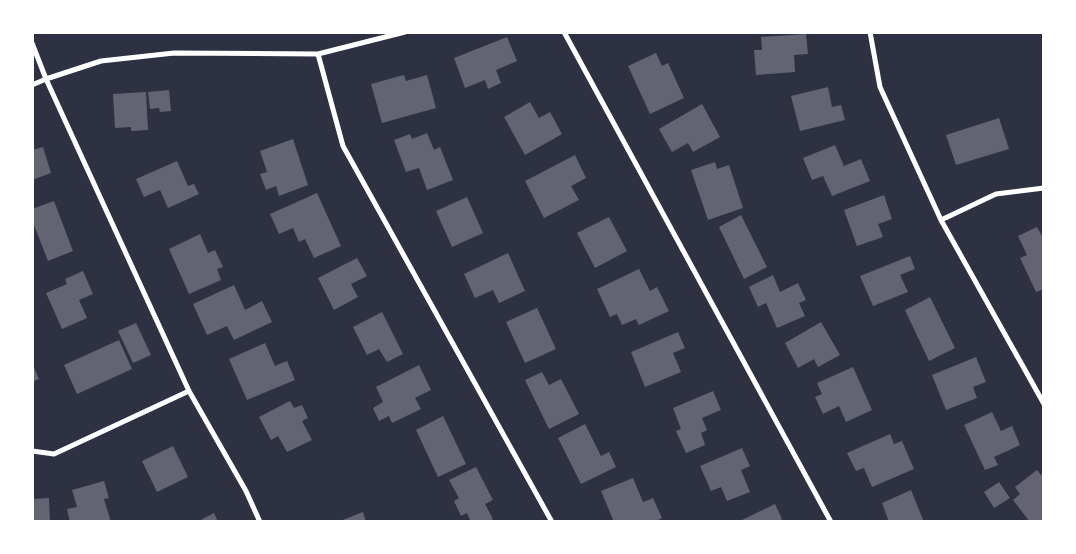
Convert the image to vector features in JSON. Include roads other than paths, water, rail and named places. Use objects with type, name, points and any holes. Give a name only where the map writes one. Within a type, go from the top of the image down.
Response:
[{"type":"street","points":[[32,85],[101,61],[174,53],[318,54],[405,32]]},
{"type":"street","points":[[564,32],[831,522]]},
{"type":"street","points":[[870,32],[880,87],[941,220],[1044,404]]},
{"type":"street","points":[[32,43],[46,79],[189,391],[246,491],[260,522]]},
{"type":"street","points":[[318,54],[343,146],[552,522]]},
{"type":"street","points":[[941,220],[996,194],[1044,188]]},
{"type":"street","points":[[32,451],[54,454],[189,391]]}]
